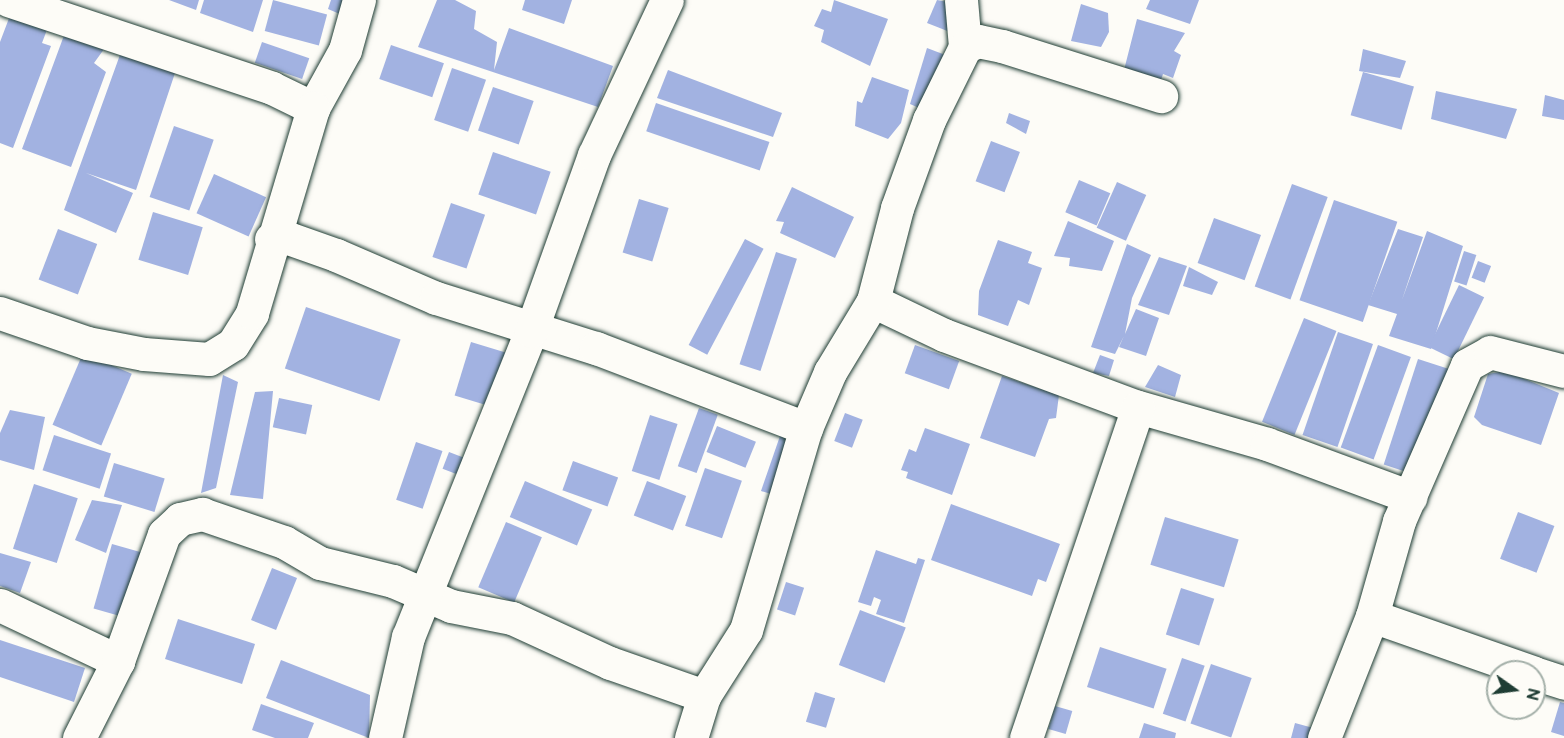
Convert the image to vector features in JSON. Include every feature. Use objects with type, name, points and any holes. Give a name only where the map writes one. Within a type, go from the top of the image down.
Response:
[{"type":"street","points":[[0,313],[87,343],[209,359],[233,344],[252,313],[271,239],[313,108],[345,51],[359,0]]},
{"type":"street","points":[[385,738],[408,637],[427,596],[531,331],[594,155],[667,0]]},
{"type":"street","points":[[691,738],[704,696],[746,630],[806,428],[830,372],[873,301],[921,142],[964,47],[961,0]]},
{"type":"street","points":[[24,3],[197,62],[313,108]]},
{"type":"street","points":[[964,47],[978,41],[1002,46],[1161,96]]},
{"type":"street","points":[[271,239],[288,238],[531,331],[596,348],[806,428]]},
{"type":"street","points":[[873,301],[944,335],[1138,407],[1267,444],[1410,497]]},
{"type":"street","points":[[1324,738],[1372,616],[1410,497],[1467,365],[1476,357],[1490,352],[1564,372]]},
{"type":"street","points":[[1026,738],[1138,407]]},
{"type":"street","points":[[79,738],[118,661],[164,534],[180,519],[202,514],[284,542],[320,563],[393,580],[427,596],[512,618],[610,663],[704,696]]},
{"type":"street","points":[[0,605],[118,661]]},
{"type":"street","points":[[1372,616],[1498,660]]},
{"type":"street","points":[[1546,677],[1564,683]]},
{"type":"building","points":[[169,0],[199,0],[196,10]]},
{"type":"building","points":[[204,0],[263,0],[253,32],[200,13]]},
{"type":"building","points":[[273,0],[327,14],[319,45],[265,31]]},
{"type":"building","points":[[331,0],[347,0],[342,15],[328,9]]},
{"type":"building","points":[[437,0],[455,0],[476,11],[474,29],[497,42],[494,70],[509,28],[613,66],[598,107],[418,47]]},
{"type":"building","points":[[525,0],[572,0],[564,24],[522,10]]},
{"type":"building","points":[[834,0],[888,19],[870,66],[821,42],[824,30],[814,26],[822,9],[831,12]]},
{"type":"building","points":[[937,0],[948,2],[950,32],[927,23]]},
{"type":"building","points":[[1150,0],[1199,0],[1190,24],[1146,9]]},
{"type":"building","points":[[1081,4],[1108,13],[1109,32],[1101,47],[1071,41]]},
{"type":"building","points":[[11,13],[48,27],[42,43],[51,46],[13,148],[0,143],[0,42]]},
{"type":"building","points":[[1137,19],[1185,33],[1174,51],[1181,55],[1173,78],[1163,74],[1159,86],[1124,70]]},
{"type":"building","points":[[66,30],[107,45],[94,63],[106,72],[71,167],[22,149]]},
{"type":"building","points":[[262,42],[309,58],[302,79],[255,63]]},
{"type":"building","points":[[391,45],[444,63],[432,97],[379,79]]},
{"type":"building","points":[[927,48],[948,56],[926,111],[910,104]]},
{"type":"building","points":[[1363,49],[1406,61],[1400,78],[1359,71]]},
{"type":"building","points":[[121,52],[176,70],[136,190],[86,173],[133,193],[116,233],[64,210]]},
{"type":"building","points":[[452,68],[486,80],[468,132],[434,120]]},
{"type":"building","points":[[668,70],[782,113],[773,137],[657,98]]},
{"type":"building","points":[[1363,72],[1414,87],[1402,130],[1351,115]]},
{"type":"building","points":[[872,77],[909,90],[901,123],[888,139],[855,126],[857,101],[862,103]]},
{"type":"building","points":[[493,87],[534,101],[519,144],[478,130]]},
{"type":"building","points":[[1436,91],[1517,109],[1506,139],[1431,119]]},
{"type":"building","points":[[1545,95],[1564,100],[1564,120],[1542,116]]},
{"type":"building","points":[[656,103],[769,142],[760,170],[646,131]]},
{"type":"building","points":[[1009,113],[1030,121],[1026,134],[1006,123]]},
{"type":"building","points":[[174,126],[214,140],[189,211],[150,197]]},
{"type":"building","points":[[991,141],[1020,152],[1005,192],[976,181]]},
{"type":"building","points":[[493,152],[551,172],[536,214],[478,195]]},
{"type":"building","points":[[214,174],[266,197],[249,236],[197,213]]},
{"type":"building","points":[[1079,180],[1110,193],[1097,226],[1065,212]]},
{"type":"building","points":[[1117,182],[1146,195],[1126,241],[1097,228]]},
{"type":"building","points":[[1292,184],[1328,197],[1290,299],[1255,286]]},
{"type":"building","points":[[792,187],[854,217],[835,258],[780,233],[784,222],[776,221]]},
{"type":"building","points":[[639,199],[669,208],[652,262],[623,253]]},
{"type":"building","points":[[1334,200],[1397,222],[1363,322],[1299,300]]},
{"type":"building","points":[[451,203],[485,215],[466,269],[432,257]]},
{"type":"building","points":[[153,212],[203,227],[188,275],[138,260]]},
{"type":"building","points":[[1214,218],[1261,235],[1245,280],[1198,263]]},
{"type":"building","points":[[1068,221],[1114,241],[1102,271],[1069,266],[1070,258],[1054,256]]},
{"type":"building","points":[[58,229],[97,244],[78,294],[39,279]]},
{"type":"building","points":[[1398,229],[1423,237],[1402,300],[1427,231],[1463,246],[1431,349],[1389,336],[1397,314],[1368,305]]},
{"type":"building","points":[[745,239],[764,249],[707,355],[689,345]]},
{"type":"building","points":[[998,240],[1032,252],[1028,263],[1042,268],[1029,305],[1018,300],[1008,326],[978,315],[979,291]]},
{"type":"building","points":[[1127,244],[1151,255],[1132,298],[1125,334],[1136,309],[1159,318],[1146,356],[1119,347],[1124,336],[1115,354],[1091,347]]},
{"type":"building","points":[[1464,251],[1476,255],[1466,285],[1454,281]]},
{"type":"building","points":[[776,252],[797,259],[760,371],[740,364]]},
{"type":"building","points":[[1159,257],[1187,266],[1169,315],[1138,305]]},
{"type":"building","points":[[1478,261],[1491,266],[1485,283],[1472,278]]},
{"type":"building","points":[[1189,267],[1218,282],[1212,295],[1183,286]]},
{"type":"building","points":[[1459,285],[1484,297],[1454,359],[1429,347]]},
{"type":"building","points":[[306,307],[401,340],[379,401],[285,368]]},
{"type":"building","points":[[1304,318],[1336,331],[1294,435],[1262,422]]},
{"type":"building","points":[[1338,332],[1373,344],[1337,447],[1303,435]]},
{"type":"building","points":[[471,342],[506,353],[490,406],[455,396]]},
{"type":"building","points":[[915,345],[959,361],[949,389],[905,373]]},
{"type":"building","points":[[1378,345],[1411,357],[1374,459],[1341,447]]},
{"type":"building","points":[[83,353],[132,374],[101,446],[53,425]]},
{"type":"building","points":[[1100,355],[1114,360],[1109,376],[1093,373]]},
{"type":"building","points":[[1418,359],[1451,370],[1417,475],[1384,465]]},
{"type":"building","points":[[1158,365],[1181,375],[1175,397],[1145,387]]},
{"type":"building","points":[[1505,371],[1559,393],[1541,445],[1482,425],[1474,417],[1488,374]]},
{"type":"building","points":[[223,375],[238,382],[216,488],[201,493]]},
{"type":"building","points":[[1002,376],[1059,395],[1056,418],[1049,419],[1035,457],[980,438]]},
{"type":"building","points":[[273,391],[263,499],[230,495],[255,392]]},
{"type":"building","points":[[279,398],[312,405],[306,434],[273,427]]},
{"type":"building","points":[[699,408],[718,415],[697,473],[678,466]]},
{"type":"building","points":[[10,410],[45,417],[34,470],[0,460],[0,433]]},
{"type":"building","points":[[845,413],[863,420],[852,448],[834,441]]},
{"type":"building","points":[[650,415],[678,424],[659,480],[632,471]]},
{"type":"building","points":[[717,426],[756,442],[745,468],[707,452]]},
{"type":"building","points":[[925,428],[970,444],[952,495],[906,478],[908,472],[901,470],[909,449],[916,452]]},
{"type":"building","points":[[54,435],[111,454],[100,489],[43,470]]},
{"type":"building","points":[[780,436],[793,441],[781,497],[761,491]]},
{"type":"building","points":[[416,442],[442,451],[423,509],[396,500]]},
{"type":"building","points":[[449,452],[475,462],[469,479],[443,469]]},
{"type":"building","points":[[573,461],[618,477],[608,507],[562,490]]},
{"type":"building","points":[[114,463],[165,478],[154,512],[104,496]]},
{"type":"building","points":[[705,468],[742,481],[722,538],[685,526]]},
{"type":"building","points":[[525,481],[592,510],[577,545],[510,517]]},
{"type":"building","points":[[647,481],[686,496],[673,531],[634,516]]},
{"type":"building","points":[[34,484],[78,498],[57,563],[13,549]]},
{"type":"building","points":[[92,500],[122,505],[106,553],[75,540]]},
{"type":"building","points":[[951,504],[1060,544],[1046,582],[1038,579],[1032,596],[931,560]]},
{"type":"building","points":[[1518,512],[1554,526],[1536,573],[1500,559]]},
{"type":"building","points":[[1165,517],[1239,540],[1224,587],[1150,565]]},
{"type":"building","points":[[506,522],[542,537],[514,603],[478,587]]},
{"type":"building","points":[[112,544],[143,553],[124,617],[94,608]]},
{"type":"building","points":[[876,550],[916,564],[918,558],[925,560],[904,623],[876,614],[881,600],[874,597],[871,606],[858,602]]},
{"type":"building","points":[[0,553],[31,562],[20,593],[0,586]]},
{"type":"building","points":[[272,568],[297,578],[276,630],[251,620]]},
{"type":"building","points":[[786,582],[804,588],[795,615],[777,610]]},
{"type":"building","points":[[1181,588],[1214,599],[1199,645],[1166,635]]},
{"type":"building","points":[[860,610],[906,628],[885,683],[839,665]]},
{"type":"building","points":[[178,619],[255,644],[242,684],[165,659]]},
{"type":"building","points":[[0,640],[85,668],[74,702],[0,677]]},
{"type":"building","points":[[1100,647],[1167,669],[1154,709],[1087,687]]},
{"type":"building","points":[[1182,658],[1205,666],[1185,722],[1163,714]]},
{"type":"building","points":[[281,660],[370,695],[369,738],[266,698]]},
{"type":"building","points":[[1211,664],[1252,678],[1231,738],[1190,724]]},
{"type":"building","points":[[815,692],[835,698],[826,728],[806,722]]},
{"type":"building","points":[[1560,702],[1564,703],[1564,736],[1551,732]]},
{"type":"building","points":[[261,704],[314,723],[308,738],[275,738],[252,730]]},
{"type":"building","points":[[1055,706],[1072,711],[1066,734],[1048,729]]},
{"type":"building","points":[[1144,723],[1176,733],[1175,738],[1139,738]]},
{"type":"building","points":[[1295,723],[1317,729],[1314,738],[1291,738]]}]
